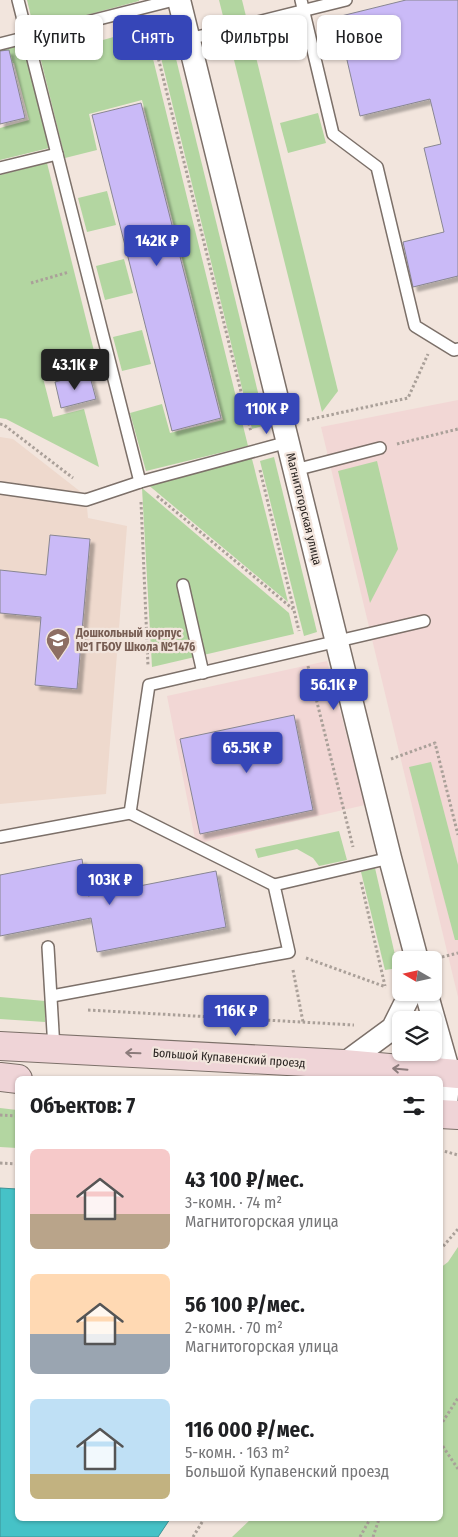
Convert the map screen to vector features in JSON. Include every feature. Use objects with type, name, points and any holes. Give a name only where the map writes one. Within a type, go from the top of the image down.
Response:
[{"type":"main road","name":"Большой Купавенский проезд","points":[[0,1046],[344,1064],[453,1073]]},
{"type":"main road","points":[[0,1078],[15,1079]]},
{"type":"street","name":"Магнитогорская улица","points":[[179,0],[183,15]]},
{"type":"street","name":"Магнитогорская улица","points":[[192,51],[390,858],[425,951]]},
{"type":"street","points":[[344,1064],[393,1028],[406,1001]]},
{"type":"street","points":[[429,1001],[453,1073],[448,1115]]},
{"type":"lane","points":[[18,0],[22,15]]},
{"type":"lane","points":[[103,18],[174,0]]},
{"type":"lane","points":[[192,38],[302,5],[346,0]]},
{"type":"lane","points":[[302,5],[333,134],[377,167],[415,326],[454,350],[458,349]]},
{"type":"lane","points":[[0,44],[15,41]]},
{"type":"lane","points":[[33,60],[140,482]]},
{"type":"lane","points":[[0,168],[57,154]]},
{"type":"lane","points":[[0,488],[86,500],[140,482],[288,442]]},
{"type":"lane","points":[[295,470],[380,448]]},
{"type":"lane","points":[[183,585],[202,673]]},
{"type":"lane","points":[[130,814],[149,685],[424,621]]},
{"type":"lane","points":[[0,837],[130,814],[274,885],[390,858]]},
{"type":"lane","points":[[52,996],[289,952],[274,885]]},
{"type":"lane","points":[[48,947],[54,1050]]},
{"type":"path","points":[[146,7],[387,992]]},
{"type":"path","points":[[31,283],[86,268]]},
{"type":"path","points":[[307,420],[408,398],[435,338]]},
{"type":"path","points":[[0,419],[2,424],[95,496]]},
{"type":"path","points":[[380,448],[458,429]]},
{"type":"path","points":[[140,482],[294,610]]},
{"type":"path","points":[[140,482],[149,685]]},
{"type":"path","points":[[390,760],[435,743],[458,835]]},
{"type":"path","points":[[289,952],[386,987]]},
{"type":"path","points":[[289,952],[303,1022]]},
{"type":"path","points":[[442,956],[458,953]]},
{"type":"path","points":[[53,1008],[360,1026]]},
{"type":"path","points":[[0,1115],[15,1116]]},
{"type":"path","points":[[443,1151],[458,1155]]},
{"type":"path","points":[[0,1163],[15,1164]]},
{"type":"path","points":[[443,1246],[458,1229]]},
{"type":"path","points":[[443,1421],[458,1398]]},
{"type":"path","points":[[443,1446],[458,1469]]},
{"type":"path","points":[[193,1537],[203,1521]]},
{"type":"path","points":[[360,1537],[369,1521]]},
{"type":"path","points":[[373,1537],[378,1521]]},
{"type":"shaded area","points":[[458,400],[458,997],[321,427]]},
{"type":"shaded area","name":"Дошкольный корпус №1 ГБОУ Школа №1476","points":[[0,437],[13,439],[86,496],[88,518],[127,526],[106,794],[0,804]]},
{"type":"shaded area","points":[[327,661],[365,805],[196,844],[167,696]]},
{"type":"green space","points":[[27,0],[139,0],[86,15],[31,15]]},
{"type":"green space","points":[[219,0],[242,0],[246,15],[223,15]]},
{"type":"green space","points":[[113,37],[113,60],[153,60],[248,446],[146,471],[130,413],[162,404],[170,433],[223,420],[142,100],[89,114],[97,150],[65,158],[41,60],[103,60],[103,40]]},
{"type":"green space","points":[[15,44],[15,60],[29,60],[49,148],[0,160],[0,128],[29,120],[14,63],[0,66],[0,48]]},
{"type":"green space","points":[[162,60],[176,60],[266,425],[252,429]]},
{"type":"green space","points":[[234,60],[257,60],[338,391],[322,412]]},
{"type":"green space","points":[[318,113],[326,143],[288,153],[280,123]]},
{"type":"green space","points":[[47,163],[97,363],[43,378],[53,417],[84,409],[99,467],[6,419],[0,418],[0,175]]},
{"type":"green space","points":[[107,191],[116,225],[87,232],[78,198]]},
{"type":"green space","points":[[124,259],[133,293],[105,300],[96,266]]},
{"type":"green space","points":[[142,330],[151,364],[122,371],[113,337]]},
{"type":"green space","points":[[251,455],[288,602],[146,483]]},
{"type":"green space","points":[[274,457],[317,632],[304,636],[260,461]]},
{"type":"green space","points":[[377,461],[398,549],[370,603],[338,471]]},
{"type":"green space","points":[[142,488],[289,613],[294,634],[152,667]]},
{"type":"green space","points":[[431,762],[458,865],[458,940],[455,940],[409,767]]},
{"type":"green space","points":[[339,831],[347,860],[319,866],[313,858],[297,849],[258,858],[255,849]]},
{"type":"green space","points":[[375,868],[394,951],[392,951],[392,969],[385,970],[361,872]]},
{"type":"green space","points":[[0,997],[45,1001],[45,1022],[0,1019]]},
{"type":"green space","points":[[0,1108],[15,1110],[15,1148],[0,1147]]},
{"type":"green space","points":[[458,1247],[458,1537],[232,1537],[249,1521],[443,1521],[443,1266],[448,1262]]},
{"type":"water","points":[[0,1188],[15,1189],[15,1521],[169,1521],[158,1537],[0,1537]]},
{"type":"building","points":[[406,0],[458,0],[458,276],[413,287],[403,242],[444,232],[424,148],[441,144],[430,99],[360,116],[347,60],[401,60],[401,15],[345,15]]},
{"type":"building","points":[[9,50],[25,118],[0,124],[0,51]]},
{"type":"building","points":[[141,103],[221,418],[172,431],[92,115]]},
{"type":"building","points":[[89,373],[96,399],[61,408],[55,382]]},
{"type":"building","points":[[50,535],[90,539],[77,689],[35,685],[41,617],[0,613],[0,570],[46,575]]},
{"type":"building","points":[[294,715],[313,810],[200,834],[180,739]]},
{"type":"building","points":[[82,859],[88,896],[216,871],[226,927],[97,952],[91,918],[0,936],[0,875]]},
{"type":"place","name":"Дошкольный корпус №1 ГБОУ Школа №1476","points":[[58,661]]}]
